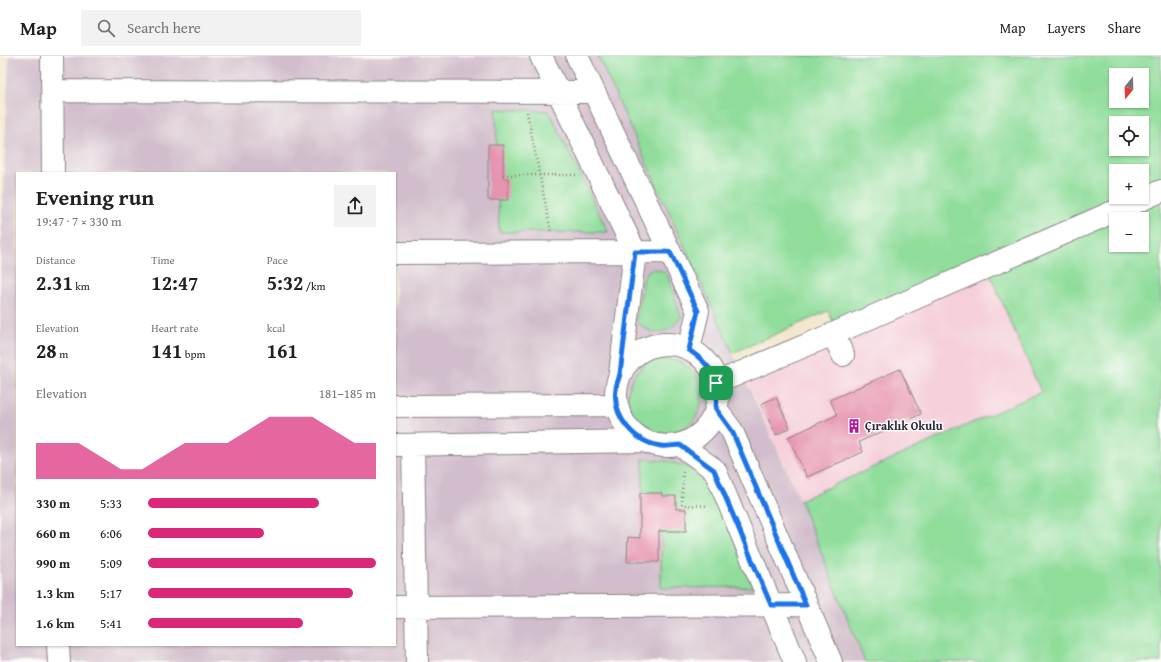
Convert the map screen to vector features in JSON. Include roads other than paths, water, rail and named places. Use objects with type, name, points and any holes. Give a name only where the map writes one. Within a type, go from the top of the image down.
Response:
[{"type":"lane","points":[[52,56],[53,172]]},
{"type":"lane","points":[[541,56],[635,252],[620,374],[616,389],[616,405],[622,420],[632,432],[645,441]]},
{"type":"lane","points":[[577,56],[698,311],[689,350]]},
{"type":"lane","points":[[52,91],[593,92]]},
{"type":"lane","points":[[716,383],[833,334],[1161,191]]},
{"type":"lane","points":[[396,253],[670,252]]},
{"type":"lane","points":[[833,334],[843,355]]},
{"type":"lane","points":[[620,374],[629,361],[641,351],[656,345],[672,345],[689,350],[704,360],[713,374],[716,383],[718,392],[716,409],[708,425],[696,438],[682,447]]},
{"type":"lane","points":[[396,406],[616,405]]},
{"type":"lane","points":[[716,409],[732,431],[831,662]]},
{"type":"lane","points":[[416,662],[405,607],[404,445],[645,441],[662,446],[682,447],[714,470],[795,662]]},
{"type":"lane","points":[[405,607],[806,605]]},
{"type":"lane","points":[[58,646],[59,662]]},
{"type":"place","name":"Çıraklık Okulu","points":[[854,426]]}]
